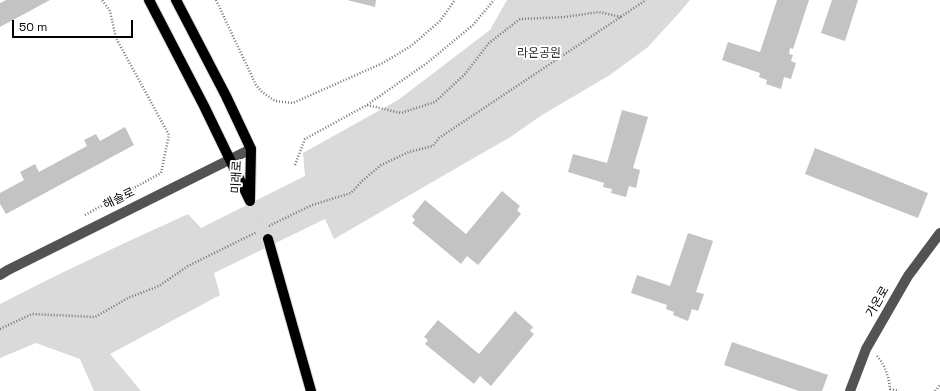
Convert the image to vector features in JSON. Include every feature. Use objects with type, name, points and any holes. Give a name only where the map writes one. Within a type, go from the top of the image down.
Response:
[{"type":"main road","name":"미래로","points":[[149,0],[204,106],[250,201],[251,149],[226,96],[176,0]]},
{"type":"main road","points":[[268,239],[311,391]]},
{"type":"street","name":"해솔로","points":[[0,275],[251,149]]},
{"type":"street","name":"가온로","points":[[850,391],[866,349],[908,276],[940,234]]},
{"type":"path","points":[[81,218],[161,173],[169,135],[116,38],[110,11],[102,0]]},
{"type":"path","points":[[216,0],[256,85],[262,92],[276,101],[293,103],[383,63],[411,46],[440,21],[455,0]]},
{"type":"path","points":[[295,165],[305,139],[367,105],[426,63],[473,25],[494,0]]},
{"type":"path","points":[[0,329],[32,314],[95,317],[128,298],[159,286],[188,266],[312,205],[351,193],[362,181],[381,165],[409,152],[433,146],[440,138],[646,0]]},
{"type":"path","points":[[367,105],[401,113],[435,102],[465,74],[489,43],[520,19],[565,17],[599,12],[621,17]]},
{"type":"path","points":[[866,349],[873,352],[881,361],[887,373],[889,390],[899,391]]},
{"type":"path","points":[[935,391],[940,385]]},
{"type":"green space","name":"라온공원","points":[[507,0],[690,0],[648,47],[610,75],[542,115],[509,138],[334,239],[325,219],[214,273],[220,295],[110,354],[141,391],[94,391],[80,359],[36,343],[0,358],[0,304],[93,258],[188,214],[201,228],[305,176],[303,153],[398,100],[490,30]]},
{"type":"building","points":[[6,0],[50,0],[0,27],[0,3]]},
{"type":"building","points":[[347,0],[376,0],[375,7]]},
{"type":"building","points":[[777,0],[809,0],[793,49],[790,48],[789,54],[793,55],[791,61],[796,63],[791,79],[784,77],[781,89],[766,84],[767,80],[759,77],[760,73],[722,60],[728,42],[760,52]]},
{"type":"building","points":[[832,0],[858,0],[845,41],[821,33]]},
{"type":"building","points":[[622,110],[648,117],[633,168],[640,170],[636,188],[629,186],[626,197],[611,193],[612,189],[603,187],[604,183],[568,172],[573,154],[607,163]]},
{"type":"building","points":[[125,127],[134,145],[6,214],[0,204],[0,193],[24,180],[20,172],[35,164],[39,172],[87,146],[84,140],[96,134],[100,141]]},
{"type":"building","points":[[815,148],[928,193],[918,218],[805,174]]},
{"type":"building","points":[[502,191],[520,206],[517,210],[521,214],[478,265],[467,256],[461,264],[412,223],[415,220],[412,216],[425,200],[466,234]]},
{"type":"building","points":[[688,233],[713,241],[696,292],[704,294],[698,311],[692,309],[688,321],[673,315],[674,312],[666,309],[667,305],[631,293],[637,275],[670,286]]},
{"type":"building","points":[[515,311],[533,327],[530,331],[534,334],[491,386],[480,376],[474,384],[425,344],[428,340],[424,337],[438,320],[479,354]]},
{"type":"building","points":[[732,342],[828,375],[822,391],[799,391],[724,365]]},
{"type":"tunnel","points":[[250,201],[268,239]]}]
